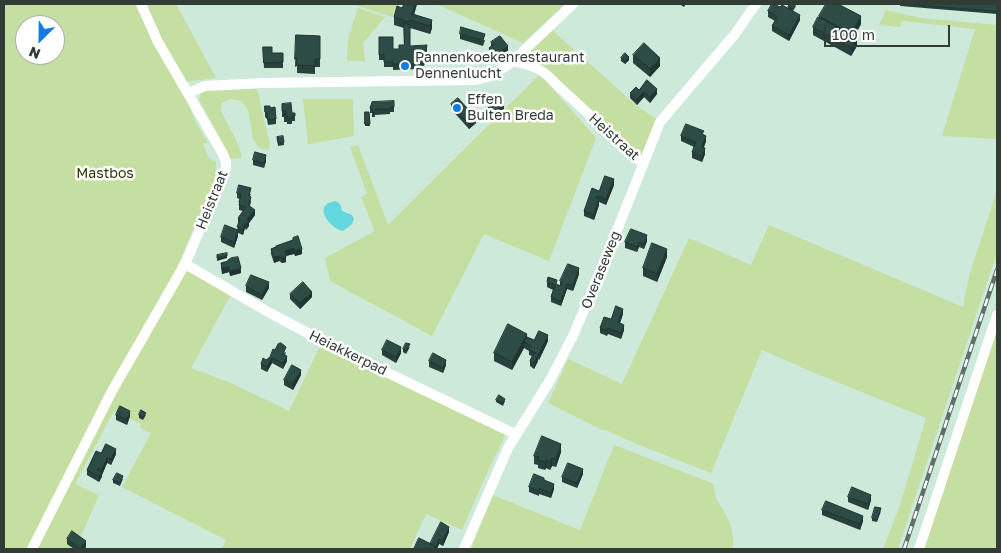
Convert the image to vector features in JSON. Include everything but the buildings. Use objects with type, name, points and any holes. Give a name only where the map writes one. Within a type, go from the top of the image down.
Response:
[{"type":"street","name":"Heistraat","points":[[32,549],[112,391],[185,264],[226,169],[226,162],[158,42],[141,4]]},
{"type":"street","points":[[188,93],[205,86],[262,83],[476,80],[491,76],[513,61],[573,4]]},
{"type":"street","name":"Overaseweg","points":[[464,549],[502,459],[549,382],[573,336],[660,122],[735,34],[756,4]]},
{"type":"street","name":"Heistraat","points":[[513,61],[529,65],[547,74],[556,86],[644,164]]},
{"type":"street","name":"Heiakkerpad","points":[[185,264],[332,346],[516,434]]},
{"type":"street","points":[[919,549],[997,315]]},
{"type":"green space","name":"Mastbos","points":[[4,4],[141,4],[189,104],[194,119],[208,143],[203,143],[209,159],[216,161],[214,182],[177,267],[233,291],[191,368],[233,384],[289,411],[321,344],[507,431],[462,530],[426,514],[410,549],[222,549],[226,540],[122,487],[151,433],[140,428],[141,424],[114,411],[75,484],[99,495],[82,534],[69,549],[4,549]]},
{"type":"green space","points":[[145,4],[176,4],[216,78],[184,82]]},
{"type":"green space","points":[[352,4],[398,4],[392,17]]},
{"type":"green space","points":[[436,4],[565,4],[523,43]]},
{"type":"green space","points":[[358,8],[385,17],[363,43],[365,61],[347,61],[348,39]]},
{"type":"green space","points":[[886,10],[921,18],[997,25],[997,139],[942,136],[975,29],[902,21],[900,27],[879,25]]},
{"type":"green space","points":[[552,30],[638,107],[658,120],[642,156],[540,65],[517,60]]},
{"type":"green space","points":[[539,75],[596,138],[549,261],[484,234],[432,336],[330,281],[325,258],[375,231],[361,197],[367,194],[350,147],[358,145],[388,225]]},
{"type":"green space","points":[[257,89],[270,144],[269,150],[259,148],[253,139],[248,110],[242,101],[231,99],[222,103],[221,111],[236,140],[241,158],[228,159],[219,136],[199,100],[201,94],[205,91]]},
{"type":"green space","points":[[303,99],[353,99],[354,136],[308,144]]},
{"type":"green space","points":[[997,190],[997,253],[898,549],[883,549],[900,505],[926,418],[762,350],[711,473],[602,430],[548,403],[568,359],[622,384],[689,238],[751,265],[769,225],[963,307],[969,276]]},
{"type":"green space","points":[[997,321],[997,549],[921,549],[935,509],[944,493],[947,473]]},
{"type":"green space","points":[[614,445],[714,484],[716,498],[729,521],[733,537],[733,549],[471,549],[493,495],[580,530]]},
{"type":"water","points":[[335,201],[340,204],[342,211],[352,215],[354,219],[352,224],[343,231],[331,224],[325,216],[324,207]]},
{"type":"railway","points":[[904,549],[997,270]]},
{"type":"place","name":"Pannenkoekenrestaurant Dennenlucht","points":[[405,66]]},
{"type":"place","name":"Effen Buiten Breda","points":[[457,108]]}]
